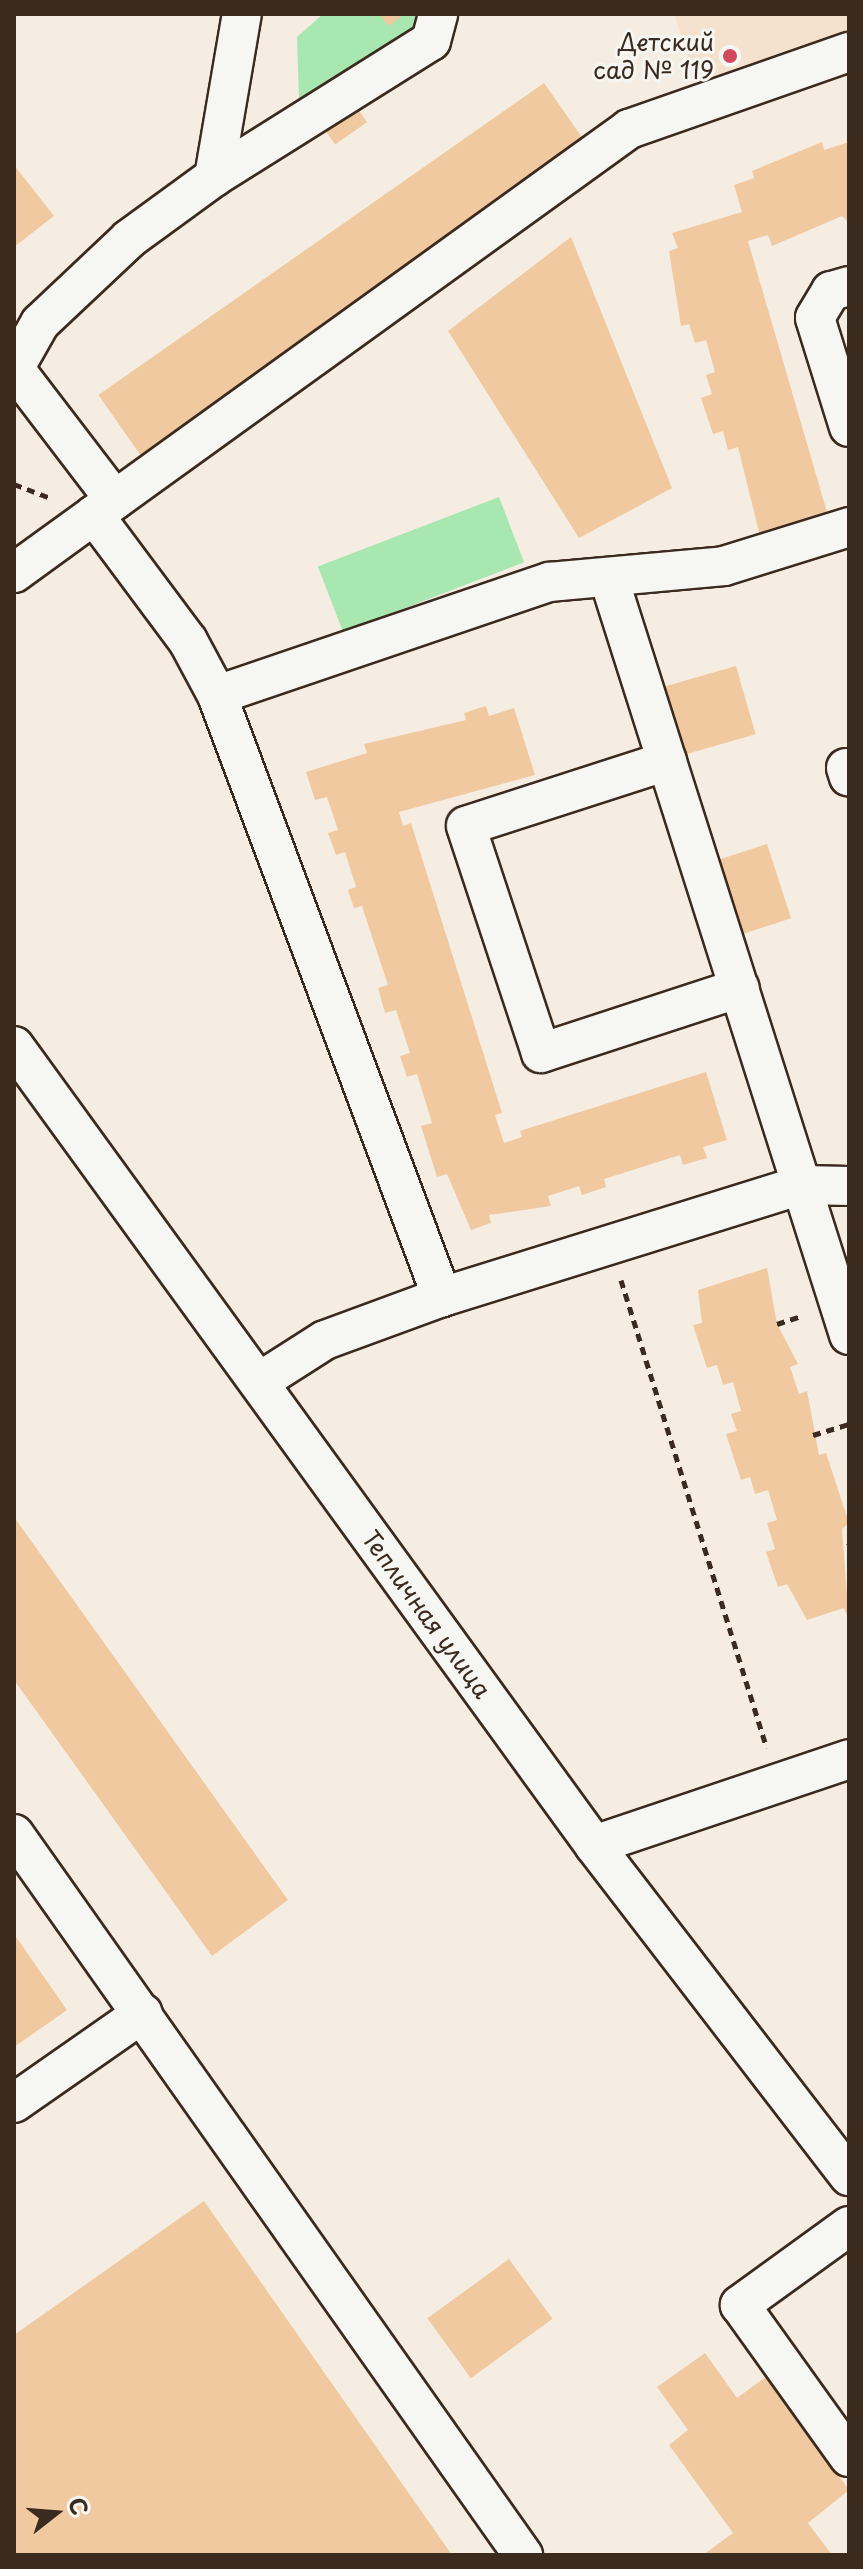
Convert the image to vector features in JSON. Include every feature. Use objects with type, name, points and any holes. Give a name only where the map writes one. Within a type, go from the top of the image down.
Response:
[{"type":"street","points":[[214,177],[242,14]]},
{"type":"street","points":[[438,14],[431,41],[214,177],[129,239],[40,323],[14,368],[188,641],[217,695],[442,1297]]},
{"type":"street","points":[[14,573],[629,129],[849,52]]},
{"type":"street","points":[[849,286],[831,291],[815,318],[849,427]]},
{"type":"street","points":[[217,695],[549,582],[610,582],[724,566],[849,527]]},
{"type":"street","points":[[610,582],[849,1335]]},
{"type":"street","points":[[667,761],[466,826],[541,1053],[740,988]]},
{"type":"street","name":"Тепличная улица","points":[[14,1046],[594,1845],[849,2176]]},
{"type":"street","points":[[259,1382],[325,1340],[442,1297],[802,1185],[849,1186]]},
{"type":"street","points":[[594,1845],[849,1759]]},
{"type":"street","points":[[14,1834],[523,2555]]},
{"type":"street","points":[[14,2103],[143,2013]]},
{"type":"street","points":[[849,2226],[740,2305],[849,2457]]},
{"type":"path","points":[[610,1245],[777,1782]]},
{"type":"path","points":[[813,1435],[849,1424]]},
{"type":"shaded area","name":"Детский сад № 119","points":[[674,14],[849,14],[849,31],[696,82]]},
{"type":"green space","points":[[323,14],[427,14],[425,38],[299,99],[297,37]]},
{"type":"green space","points":[[499,497],[524,562],[343,632],[318,567]]},
{"type":"building","points":[[379,14],[404,14],[389,26]]},
{"type":"building","points":[[544,83],[588,145],[142,457],[98,395]]},
{"type":"building","points":[[355,105],[367,122],[335,145],[323,127]]},
{"type":"building","points":[[822,142],[824,150],[849,142],[849,223],[842,216],[772,246],[768,235],[748,241],[829,519],[761,540],[738,447],[728,450],[723,431],[713,434],[701,398],[712,394],[706,375],[715,372],[706,340],[695,343],[689,324],[681,326],[669,251],[678,248],[672,233],[742,212],[734,185],[754,178],[752,171]]},
{"type":"building","points":[[14,165],[54,216],[14,247]]},
{"type":"building","points":[[571,237],[672,488],[579,538],[448,331]]},
{"type":"building","points":[[736,666],[756,734],[682,755],[662,687]]},
{"type":"building","points":[[486,706],[489,716],[514,708],[535,775],[399,812],[403,826],[411,823],[502,1113],[495,1115],[504,1143],[522,1137],[520,1131],[706,1072],[727,1140],[703,1147],[707,1158],[683,1165],[680,1155],[604,1179],[606,1187],[582,1195],[579,1186],[548,1196],[551,1206],[489,1215],[491,1223],[471,1230],[447,1174],[437,1177],[421,1126],[432,1123],[417,1074],[407,1077],[400,1056],[410,1053],[396,1010],[385,1013],[378,988],[388,985],[362,906],[354,908],[348,890],[356,887],[345,852],[336,855],[328,833],[338,830],[327,797],[315,800],[306,772],[367,753],[364,744],[466,720],[464,713]]},
{"type":"building","points":[[767,844],[791,918],[742,934],[718,860]]},
{"type":"building","points":[[767,1268],[777,1324],[798,1364],[790,1367],[799,1394],[807,1391],[819,1455],[826,1453],[849,1523],[842,1529],[849,1621],[844,1608],[807,1620],[787,1584],[778,1587],[766,1552],[775,1549],[767,1523],[777,1520],[768,1490],[755,1494],[750,1477],[741,1480],[726,1434],[737,1431],[731,1414],[741,1411],[733,1382],[723,1385],[717,1365],[707,1368],[693,1325],[702,1323],[698,1290]]},
{"type":"building","points":[[14,1517],[288,1900],[212,1956],[14,1680]]},
{"type":"building","points":[[14,1934],[67,2010],[14,2047]]},
{"type":"building","points":[[204,2201],[452,2555],[14,2555],[14,2335]]},
{"type":"building","points":[[509,2259],[552,2319],[471,2378],[427,2318]]},
{"type":"building","points":[[705,2353],[737,2398],[767,2376],[849,2490],[808,2523],[832,2555],[703,2555],[733,2533],[669,2445],[688,2430],[657,2387]]},
{"type":"place","name":"Детский сад № 119","points":[[730,56]]}]
